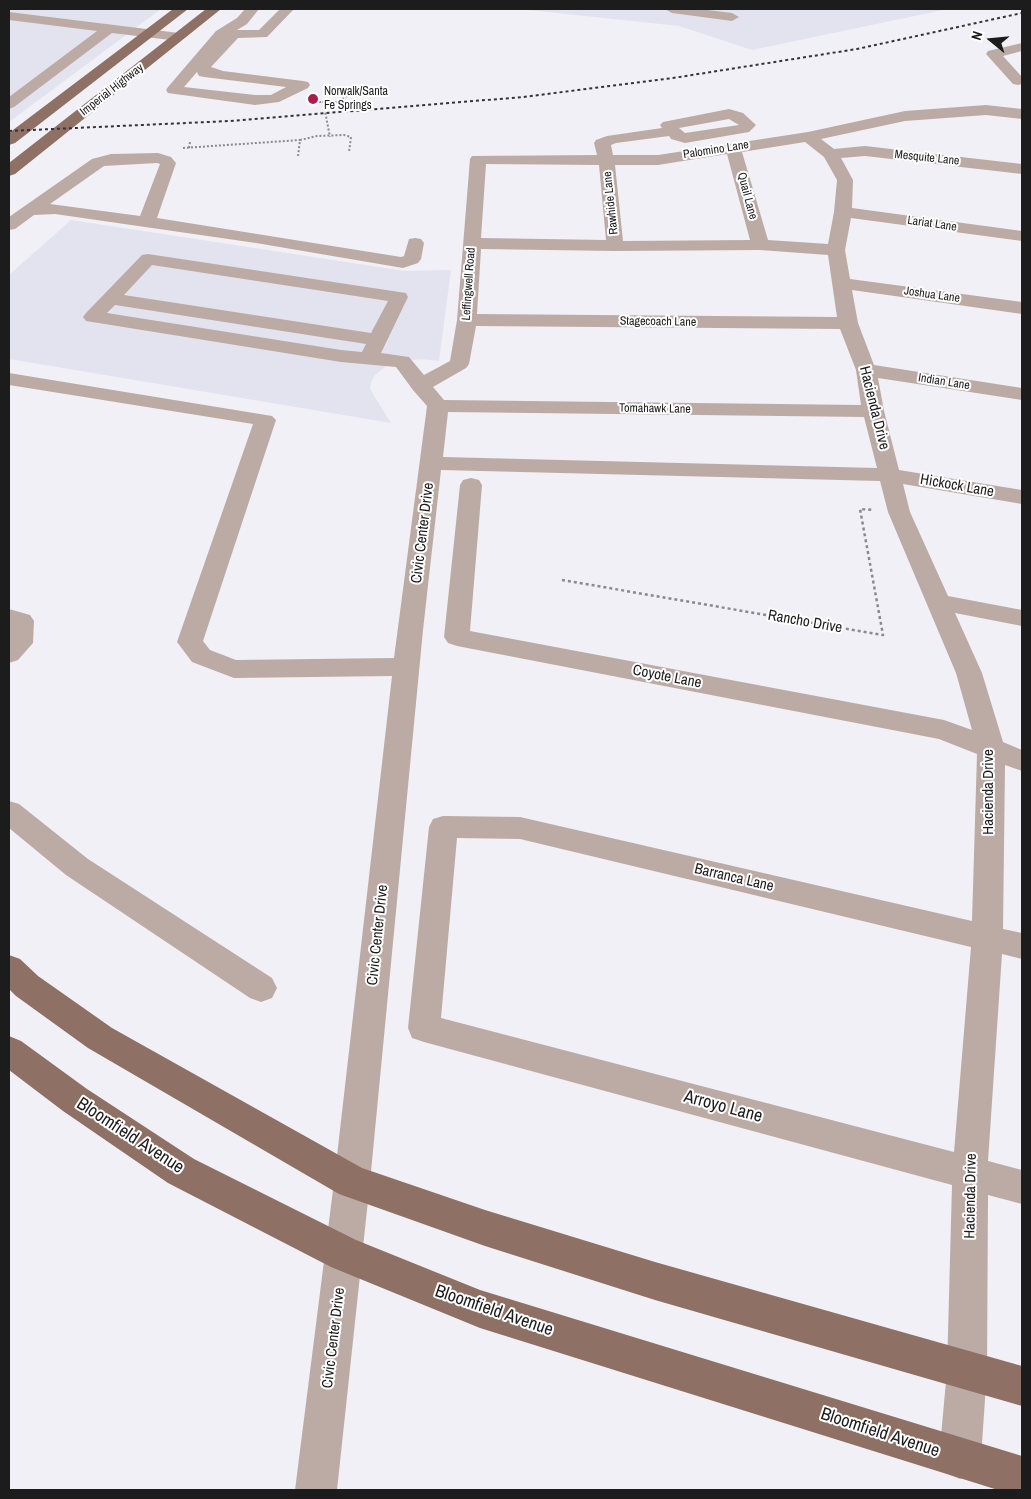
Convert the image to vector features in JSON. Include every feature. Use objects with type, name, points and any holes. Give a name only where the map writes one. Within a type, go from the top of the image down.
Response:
[{"type":"main road","name":"Imperial Highway","points":[[9,140],[181,9]]},
{"type":"main road","name":"Imperial Highway","points":[[9,171],[214,9]]},
{"type":"main road","points":[[9,968],[27,986],[100,1038],[352,1182],[485,1228],[655,1281],[1022,1386]]},
{"type":"main road","name":"Bloomfield Avenue","points":[[9,1051],[74,1100],[181,1170],[344,1254],[480,1308],[1022,1477]]},
{"type":"street","points":[[188,70],[303,84],[274,99],[255,100],[173,90],[188,70],[221,34],[242,21],[252,9]]},
{"type":"street","points":[[222,75],[202,68],[233,35],[242,33],[262,34],[287,9]]},
{"type":"street","points":[[672,9],[732,17]]},
{"type":"street","points":[[94,26],[112,13]]},
{"type":"street","points":[[9,16],[179,37]]},
{"type":"street","points":[[9,104],[110,28]]},
{"type":"street","points":[[986,110],[1020,81],[993,54],[1022,47]]},
{"type":"street","points":[[1006,68],[1022,66]]},
{"type":"street","name":"Palomino Lane","points":[[478,159],[658,160],[808,137],[905,116],[986,110],[1022,114]]},
{"type":"street","name":"Rawhide Lane","points":[[615,246],[607,161],[602,143],[613,139],[672,131]]},
{"type":"street","name":"Hacienda Drive","points":[[808,137],[831,154],[845,180],[843,212],[836,250],[848,323],[866,370],[873,411],[899,512],[969,673],[991,749],[987,938],[970,1172],[967,1370],[960,1458]]},
{"type":"street","name":"Quail Lane","points":[[733,147],[760,244]]},
{"type":"street","name":"Mesquite Lane","points":[[831,154],[865,151],[1022,169]]},
{"type":"street","points":[[9,225],[98,162],[111,159],[158,158],[168,163],[146,222]]},
{"type":"street","name":"Leffingwell Road","points":[[420,386],[459,364],[467,320],[478,159]]},
{"type":"street","points":[[29,211],[43,208],[55,209],[256,238],[403,263],[412,259],[415,243]]},
{"type":"street","name":"Lariat Lane","points":[[843,212],[1022,236]]},
{"type":"street","points":[[169,225],[160,234],[148,259],[92,316],[341,356],[402,361],[420,386],[438,406]]},
{"type":"street","points":[[472,243],[615,246],[760,244],[836,250]]},
{"type":"street","points":[[148,259],[399,297],[369,358]]},
{"type":"street","name":"Joshua Lane","points":[[842,283],[1022,308]]},
{"type":"street","points":[[110,299],[378,340]]},
{"type":"street","name":"Stagecoach Lane","points":[[467,320],[848,323]]},
{"type":"street","name":"Indian Lane","points":[[866,370],[1022,394]]},
{"type":"street","points":[[9,379],[265,420],[197,616],[190,642],[201,656],[234,669],[407,667]]},
{"type":"street","name":"Tomahawk Lane","points":[[438,406],[873,411]]},
{"type":"street","name":"Civic Center Drive","points":[[316,1490],[352,1182],[407,667],[438,406]]},
{"type":"street","points":[[431,463],[891,475]]},
{"type":"street","name":"Hickock Lane","points":[[891,475],[1022,497]]},
{"type":"street","name":"Coyote Lane","points":[[471,485],[457,637],[944,730],[1022,761]]},
{"type":"street","points":[[939,602],[1022,618]]},
{"type":"street","points":[[9,617],[21,621],[20,643],[9,654]]},
{"type":"street","points":[[9,812],[77,867],[261,988]]},
{"type":"street","name":"Barranca Lane","points":[[424,1028],[443,827],[520,828],[1022,946]]},
{"type":"street","name":"Arroyo Lane","points":[[424,1028],[1022,1187]]},
{"type":"path","points":[[330,137],[323,101],[338,102],[354,91]]},
{"type":"path","points":[[298,156],[300,140],[317,136],[330,137],[343,133],[351,136],[349,152]]},
{"type":"path","points":[[189,148],[190,142]]},
{"type":"path","name":"Rancho Drive","points":[[562,580],[883,635],[860,509],[899,512]]},
{"type":"shaded area","points":[[9,9],[161,9],[9,122]]},
{"type":"shaded area","points":[[519,9],[948,9],[752,50],[679,26]]},
{"type":"shaded area","points":[[71,220],[405,271],[451,270],[439,361],[421,359],[402,361],[385,367],[375,375],[370,389],[391,423],[9,359],[9,275]]},
{"type":"railway","points":[[9,131],[230,121],[523,97],[673,78],[857,49],[1022,13]]},
{"type":"place","name":"Norwalk/Santa Fe Springs","points":[[313,99]]}]
